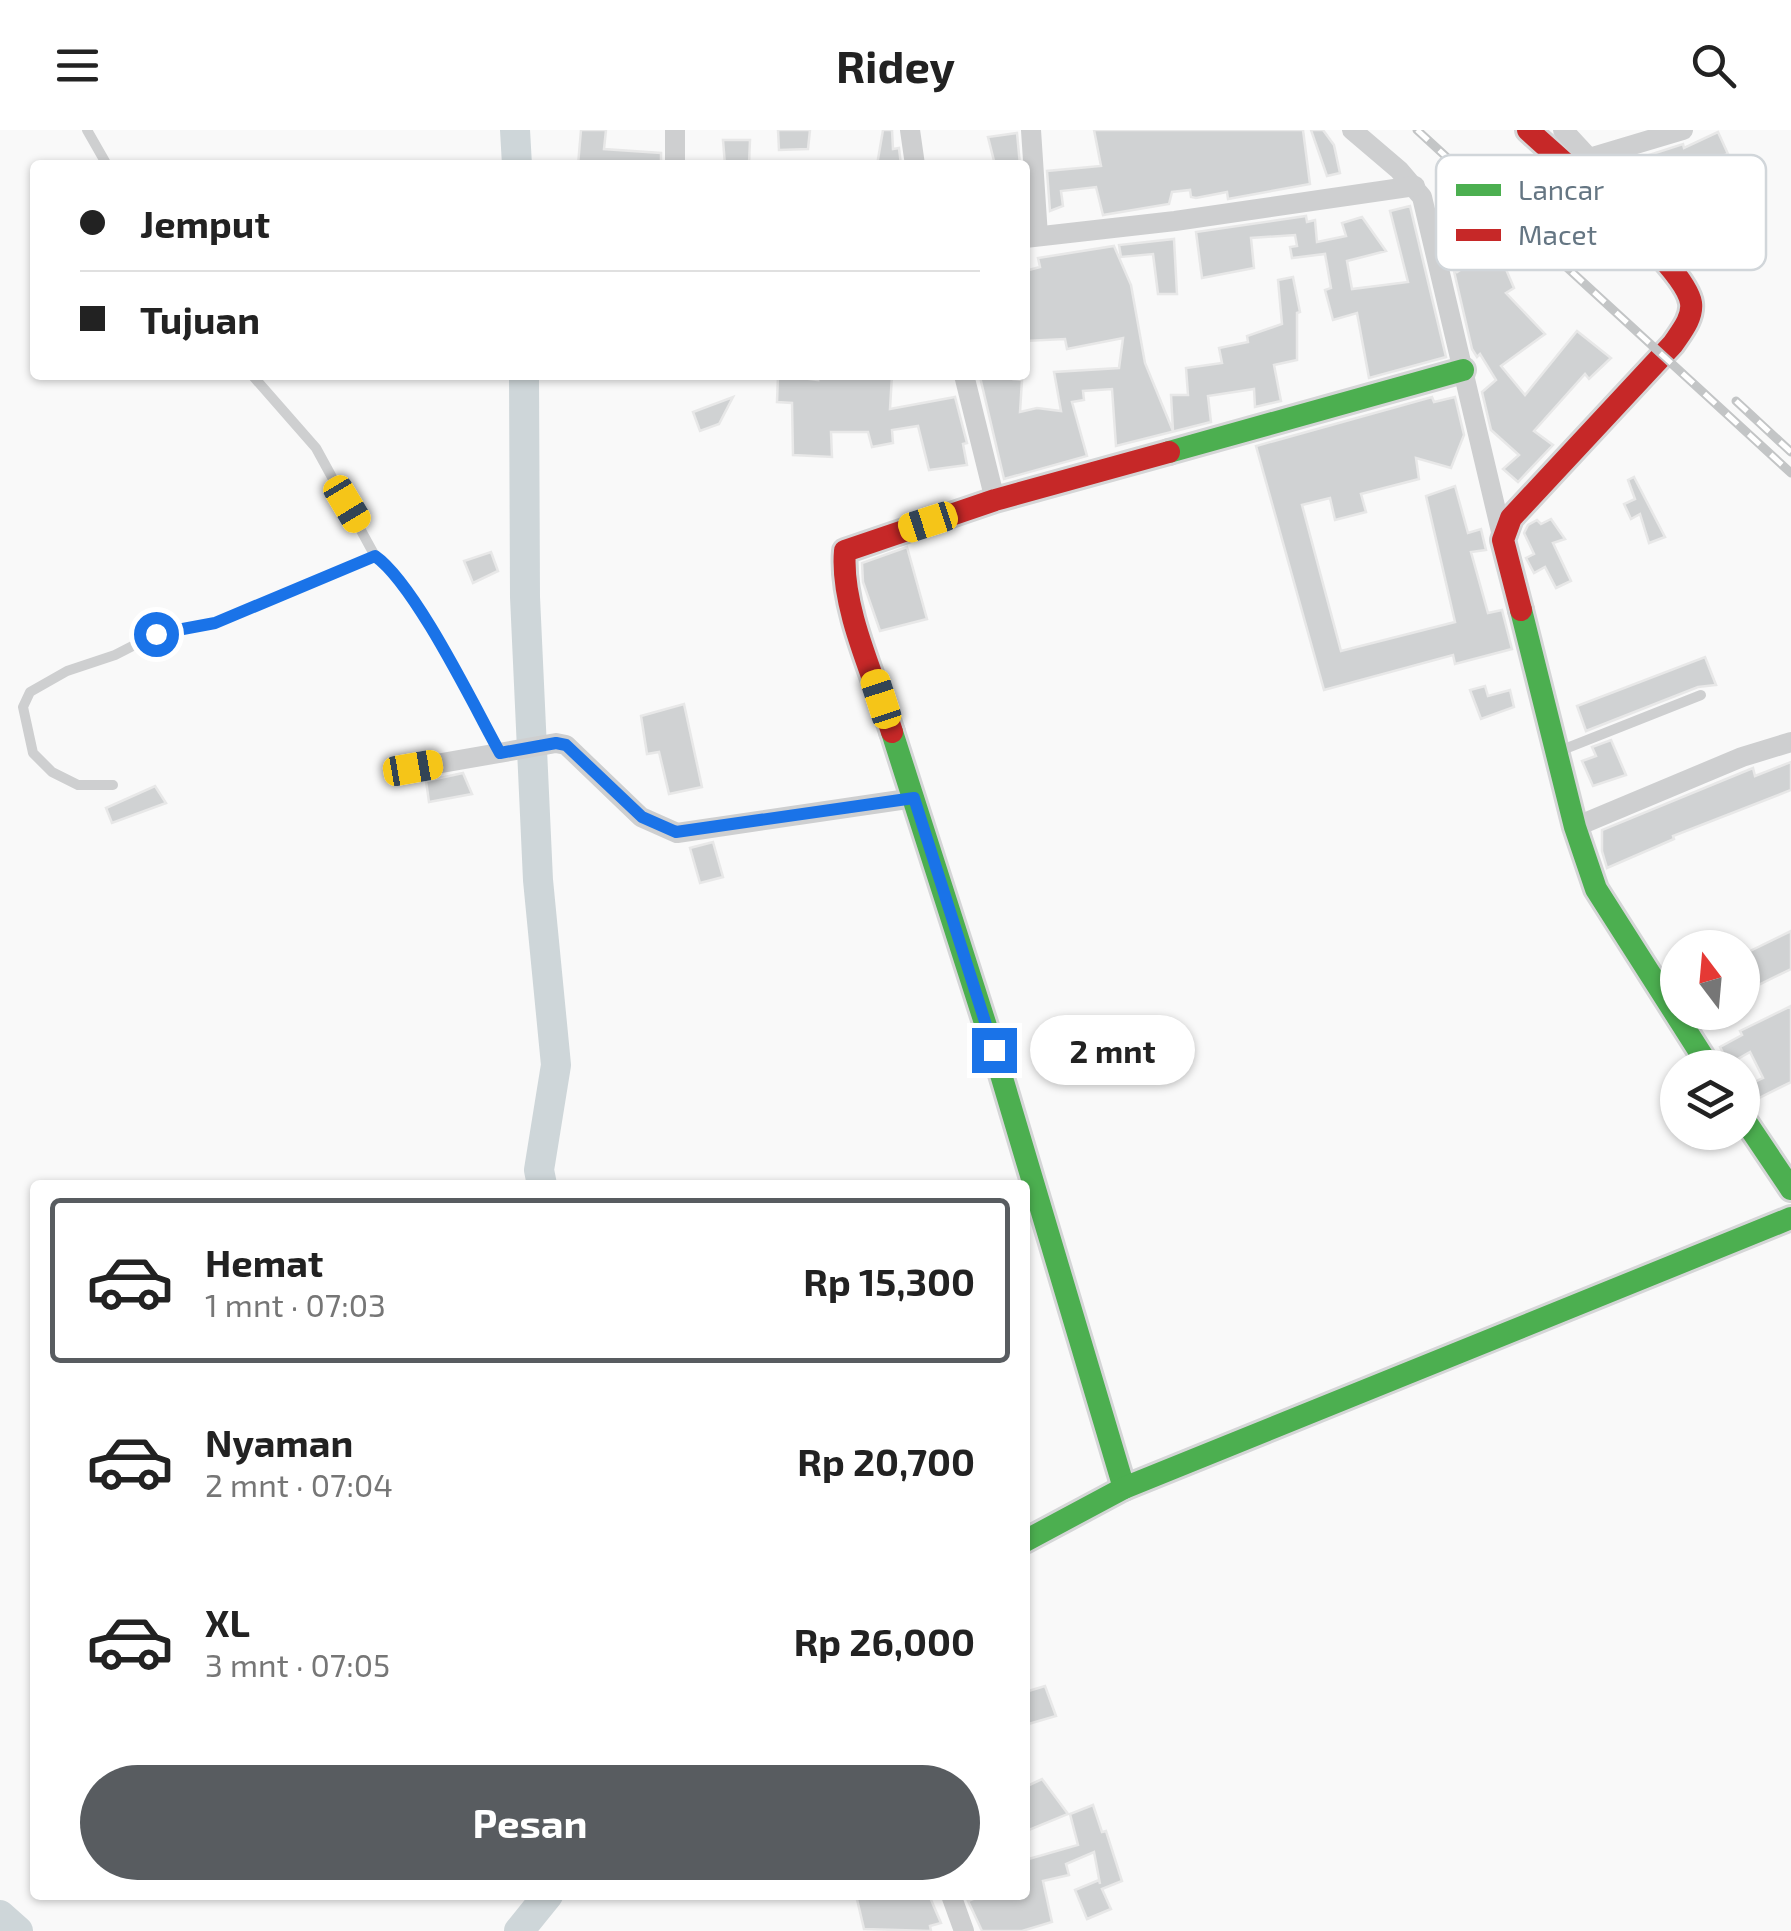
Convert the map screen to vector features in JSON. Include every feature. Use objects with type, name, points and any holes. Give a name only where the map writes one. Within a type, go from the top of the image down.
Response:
[{"type":"street","points":[[675,160],[676,130]]},
{"type":"street","points":[[910,130],[914,160]]},
{"type":"street","points":[[1031,130],[1032,237],[1175,222],[1415,186]]},
{"type":"street","points":[[1352,130],[1415,186],[1436,246]]},
{"type":"street","points":[[1564,130],[1587,155]]},
{"type":"street","points":[[1600,155],[1682,130]]},
{"type":"street","points":[[1532,131],[1557,155]]},
{"type":"street","points":[[1441,270],[1556,752],[1596,888],[1698,1050]]},
{"type":"street","points":[[1503,540],[1511,518],[1525,500],[1673,344],[1688,322],[1688,290],[1673,270]]},
{"type":"street","points":[[1124,1488],[914,798],[849,600],[842,561],[845,551],[994,500],[1463,370]]},
{"type":"street","points":[[965,380],[994,500]]},
{"type":"street","points":[[1576,827],[1742,757],[1791,742]]},
{"type":"street","points":[[413,768],[566,745],[642,817],[676,832],[914,798]]},
{"type":"street","points":[[1760,1143],[1791,1189]]},
{"type":"street","points":[[1030,1538],[1124,1488],[1791,1218]]},
{"type":"street","points":[[953,1900],[964,1931]]},
{"type":"lane","points":[[87,130],[104,160]]},
{"type":"lane","points":[[256,380],[316,448],[375,556],[424,619],[507,752]]},
{"type":"lane","points":[[113,785],[78,785],[52,772],[32,753],[23,708],[30,692],[56,676],[115,655],[156,634],[215,623],[375,556]]},
{"type":"lane","points":[[1556,752],[1702,695]]},
{"type":"building","points":[[581,130],[606,130],[604,149],[661,153],[661,160],[578,160]]},
{"type":"building","points":[[778,130],[810,130],[808,149],[779,150]]},
{"type":"building","points":[[883,130],[892,130],[893,149],[899,148],[900,160],[878,160]]},
{"type":"building","points":[[1094,130],[1303,130],[1310,184],[1228,199],[1227,192],[1196,198],[1191,197],[1190,190],[1172,192],[1169,204],[1103,215],[1096,187],[1061,191],[1063,206],[1050,211],[1047,171],[1101,166]]},
{"type":"building","points":[[1311,130],[1323,130],[1334,145],[1340,173],[1327,176]]},
{"type":"building","points":[[1718,132],[1728,154],[1649,155],[1683,144],[1684,148]]},
{"type":"building","points":[[1017,133],[1020,160],[994,160],[988,137]]},
{"type":"building","points":[[723,140],[750,140],[749,160],[725,160]]},
{"type":"building","points":[[1410,206],[1446,357],[1369,378],[1357,313],[1333,320],[1325,290],[1331,288],[1325,254],[1292,258],[1290,247],[1297,246],[1295,235],[1251,238],[1254,268],[1202,278],[1196,232],[1306,216],[1307,222],[1315,220],[1317,242],[1346,236],[1342,223],[1362,217],[1386,251],[1347,261],[1352,289],[1408,282],[1390,211]]},
{"type":"building","points":[[1174,239],[1177,294],[1158,294],[1153,254],[1121,257],[1119,245]]},
{"type":"building","points":[[1114,246],[1131,285],[1145,363],[1173,431],[1171,395],[1188,395],[1186,368],[1222,363],[1219,348],[1248,342],[1247,336],[1282,324],[1278,280],[1293,277],[1300,312],[1297,360],[1274,365],[1281,401],[1255,407],[1254,389],[1208,396],[1211,422],[1116,446],[1112,389],[1083,391],[1084,400],[1072,402],[1087,456],[1004,479],[981,380],[1022,380],[1020,412],[1037,408],[1061,411],[1054,372],[1119,368],[1123,338],[1067,349],[1065,339],[1030,341],[1030,270],[1040,267],[1038,258]]},
{"type":"building","points":[[1454,270],[1506,270],[1514,288],[1506,293],[1545,334],[1501,366],[1525,395],[1577,331],[1611,358],[1589,379],[1585,374],[1534,431],[1553,445],[1518,482],[1503,469],[1519,455],[1491,430],[1482,392],[1496,380],[1480,354],[1477,357],[1472,349]]},
{"type":"building","points":[[778,380],[892,380],[890,409],[955,397],[967,443],[963,444],[967,465],[929,470],[918,426],[892,430],[893,443],[872,447],[868,432],[831,432],[832,457],[793,455],[792,403],[777,402]]},
{"type":"building","points":[[733,397],[719,424],[700,431],[693,412]]},
{"type":"building","points":[[1432,397],[1434,402],[1455,397],[1464,435],[1451,468],[1416,458],[1419,479],[1361,494],[1366,512],[1335,520],[1330,498],[1302,505],[1341,651],[1455,622],[1426,496],[1455,486],[1468,533],[1481,529],[1486,550],[1471,552],[1488,613],[1502,610],[1512,649],[1455,664],[1453,655],[1324,690],[1256,446]]},
{"type":"building","points":[[1634,477],[1665,537],[1649,543],[1640,514],[1631,519],[1624,504],[1635,499],[1628,480]]},
{"type":"building","points":[[1551,519],[1565,539],[1553,543],[1571,581],[1556,588],[1545,567],[1534,573],[1526,558],[1534,554],[1524,533],[1537,520],[1541,524]]},
{"type":"building","points":[[907,547],[927,619],[880,631],[863,582],[862,563]]},
{"type":"building","points":[[491,552],[498,571],[473,583],[464,561]]},
{"type":"building","points":[[1705,657],[1716,685],[1698,687],[1586,731],[1577,706]]},
{"type":"building","points":[[1485,686],[1488,696],[1510,690],[1514,707],[1481,719],[1470,690]]},
{"type":"building","points":[[684,704],[702,787],[669,794],[659,752],[647,754],[641,716]]},
{"type":"building","points":[[1611,740],[1626,775],[1593,786],[1582,761],[1596,756],[1592,747]]},
{"type":"building","points":[[1791,762],[1791,790],[1673,836],[1674,839],[1607,868],[1602,830],[1753,768],[1755,776]]},
{"type":"building","points":[[463,773],[472,794],[429,802],[426,781]]},
{"type":"building","points":[[155,786],[166,803],[112,823],[106,808]]},
{"type":"building","points":[[713,842],[723,877],[700,883],[690,848]]},
{"type":"building","points":[[1791,931],[1791,969],[1760,984],[1760,946]]},
{"type":"building","points":[[1791,1006],[1791,1082],[1760,1098],[1760,1050],[1720,1047],[1742,1035],[1742,1030],[1760,1030],[1760,1021]]},
{"type":"building","points":[[1045,1686],[1056,1716],[1030,1724],[1030,1690]]},
{"type":"building","points":[[1042,1779],[1068,1814],[1030,1830],[1030,1785]]},
{"type":"building","points":[[1093,1805],[1102,1832],[1106,1831],[1122,1881],[1102,1889],[1111,1909],[1087,1919],[1075,1890],[1099,1880],[1100,1884],[1094,1852],[1066,1864],[1069,1875],[1043,1881],[1052,1922],[1022,1931],[982,1931],[968,1901],[1030,1900],[1030,1859],[1078,1845],[1070,1814]]},
{"type":"building","points":[[857,1900],[931,1900],[941,1923],[930,1926],[931,1931],[864,1929]]},
{"type":"waterway","points":[[515,130],[517,160]]},
{"type":"waterway","points":[[524,380],[525,597],[538,880],[556,1065],[539,1170],[541,1180]]},
{"type":"waterway","points":[[519,1931],[544,1900]]},
{"type":"waterway","points":[[0,1915],[18,1931]]},
{"type":"railway","points":[[1417,130],[1444,155]]},
{"type":"railway","points":[[1570,270],[1791,473]]},
{"type":"railway","points":[[1736,401],[1791,452]]},
{"type":"traffic: fast","points":[[1169,452],[1463,370]]},
{"type":"traffic: fast","points":[[1521,610],[1575,827],[1596,889],[1699,1050]]},
{"type":"traffic: fast","points":[[892,732],[994,1051],[1124,1488]]},
{"type":"traffic: fast","points":[[1760,1143],[1791,1189]]},
{"type":"traffic: fast","points":[[1030,1538],[1124,1488],[1791,1218]]},
{"type":"traffic: jam","points":[[1528,130],[1556,155]]},
{"type":"traffic: jam","points":[[1521,610],[1503,540],[1511,518],[1673,344],[1686,325],[1691,303],[1672,270]]},
{"type":"traffic: jam","points":[[892,732],[853,618],[845,551],[995,500],[1169,452]]},
{"type":"route","points":[[156,634],[215,623],[375,556],[424,619],[500,753],[556,743],[566,745],[642,817],[660,828],[697,832],[914,798],[994,1050]]}]
